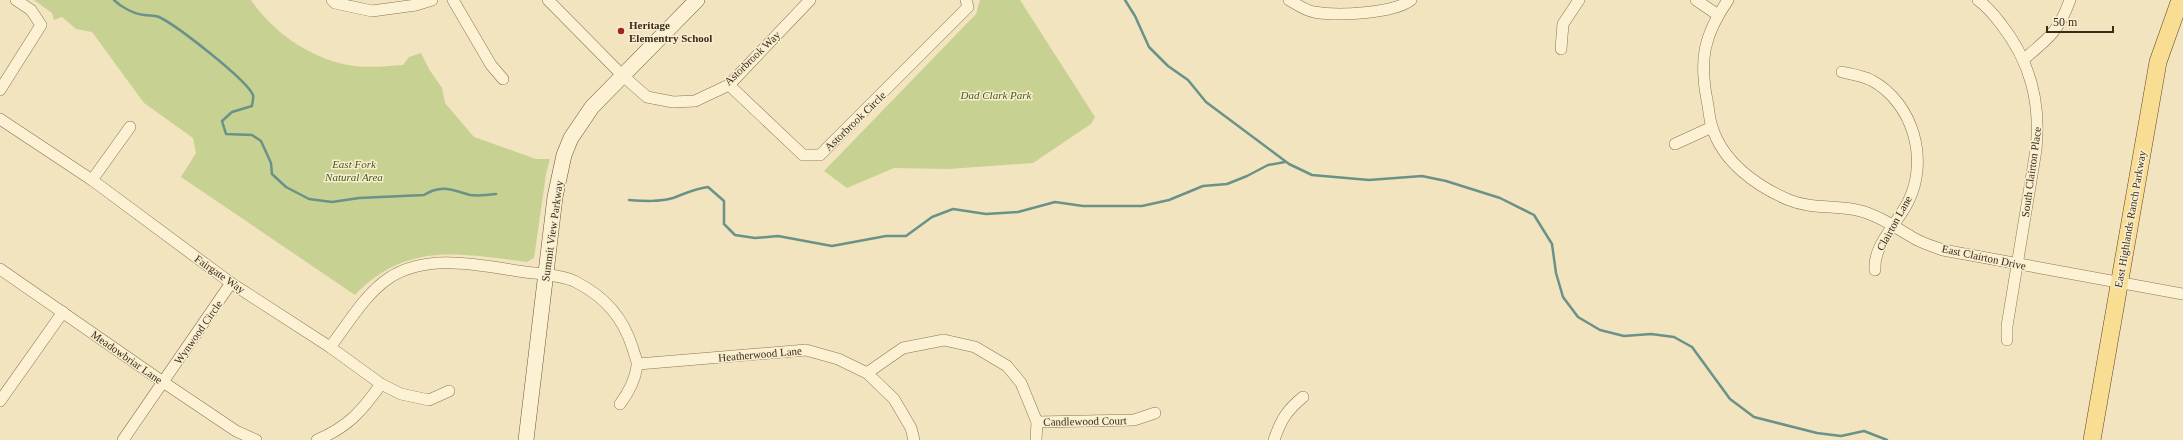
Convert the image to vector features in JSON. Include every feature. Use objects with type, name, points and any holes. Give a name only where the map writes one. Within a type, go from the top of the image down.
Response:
[{"type":"main road","name":"East Highlands Ranch Parkway","points":[[2092,440],[2118,282],[2158,62],[2180,0]]},
{"type":"street","points":[[0,90],[41,26],[31,10],[16,0]]},
{"type":"street","points":[[332,0],[335,3],[372,11],[416,5],[432,0]]},
{"type":"street","points":[[453,0],[491,66],[503,79]]},
{"type":"street","name":"Astorbrook Way","points":[[548,0],[622,75],[647,97],[673,102],[695,101],[728,85],[810,0]]},
{"type":"street","name":"Summit View Parkway","points":[[526,440],[555,197],[564,155],[572,138],[592,107],[697,0]]},
{"type":"street","name":"Astorbrook Circle","points":[[728,85],[803,155],[820,154],[968,7],[966,0]]},
{"type":"street","points":[[1289,0],[1312,12],[1346,14],[1381,11],[1411,0]]},
{"type":"street","points":[[1561,49],[1563,24],[1579,0]]},
{"type":"street","points":[[1696,0],[1718,15]]},
{"type":"street","name":"East Clairton Drive","points":[[1728,0],[1718,15],[1708,35],[1704,58],[1703,80],[1712,127],[1718,141],[1734,164],[1767,189],[1801,204],[1863,211],[1913,238],[1943,250],[2017,265],[2183,294]]},
{"type":"street","name":"South Clairton Place","points":[[1978,0],[1986,6],[2014,40],[2024,59],[2034,86],[2037,106],[2038,129],[2007,326],[2007,340]]},
{"type":"street","points":[[2024,59],[2053,34],[2063,20],[2070,0]]},
{"type":"street","name":"Clairton Lane","points":[[1842,72],[1871,80],[1890,94],[1903,110],[1914,135],[1918,159],[1916,179],[1908,202],[1878,250],[1875,270]]},
{"type":"street","name":"Fairgate Way","points":[[0,119],[92,180],[231,283],[330,347],[381,384],[401,394],[429,400],[450,391]]},
{"type":"street","points":[[92,180],[130,127]]},
{"type":"street","points":[[1675,144],[1712,127]]},
{"type":"street","points":[[330,347],[366,299],[389,278],[420,265],[459,262],[545,275],[574,281],[596,293],[611,307],[627,331],[638,364],[631,388],[620,404]]},
{"type":"street","name":"Meadowbriar Lane","points":[[0,269],[236,431],[256,440]]},
{"type":"street","name":"Wynwood Circle","points":[[123,440],[231,283]]},
{"type":"street","points":[[0,401],[63,312]]},
{"type":"street","points":[[867,374],[903,348],[944,340],[975,347],[1007,366],[1021,383],[1037,422],[1036,440]]},
{"type":"street","name":"Heatherwood Lane","points":[[638,364],[806,350],[838,359],[867,374],[894,399],[911,428],[914,440]]},
{"type":"street","points":[[317,440],[338,431],[363,411],[381,384]]},
{"type":"street","points":[[1274,440],[1282,419],[1291,406],[1303,397]]},
{"type":"street","name":"Candlewood Court","points":[[1037,422],[1134,420],[1155,413]]},
{"type":"green space","name":"East Fork Natural Area","points":[[34,0],[251,0],[271,24],[296,44],[324,58],[339,63],[366,67],[403,65],[409,57],[421,53],[429,69],[442,88],[445,103],[474,137],[536,159],[550,159],[546,174],[534,258],[527,262],[457,255],[435,255],[415,259],[394,266],[375,278],[355,295],[181,177],[196,153],[193,138],[144,103],[92,32],[76,29],[62,17],[54,20],[52,13]]},
{"type":"green space","name":"Dad Clark Park","points":[[980,0],[1020,0],[1095,117],[1091,124],[1033,163],[949,169],[894,168],[847,188],[824,171],[976,14]]},
{"type":"waterway","points":[[114,0],[132,12],[157,16],[168,22],[225,65],[248,87],[253,95],[252,106],[232,112],[222,121],[226,134],[252,135],[261,141],[271,163],[272,174],[286,187],[309,199],[332,202],[359,198],[424,195],[442,189],[470,195],[496,194]]},
{"type":"waterway","points":[[1125,0],[1135,16],[1149,47],[1168,66],[1188,80],[1206,102],[1289,164],[1312,175],[1369,180],[1422,176],[1446,181],[1500,198],[1534,215],[1552,244],[1556,273],[1563,297],[1578,317],[1600,330],[1624,336],[1651,334],[1674,337],[1692,347],[1730,399],[1754,417],[1817,433],[1841,436],[1864,431],[1887,440]]},
{"type":"waterway","points":[[629,200],[662,200],[708,187],[724,201],[724,224],[735,235],[755,238],[778,236],[832,246],[886,236],[906,236],[932,217],[953,209],[986,214],[1018,212],[1055,202],[1083,206],[1142,206],[1169,200],[1203,186],[1227,184],[1268,165],[1285,162]]},
{"type":"place","name":"Heritage Elementry School","points":[[621,31]]}]
